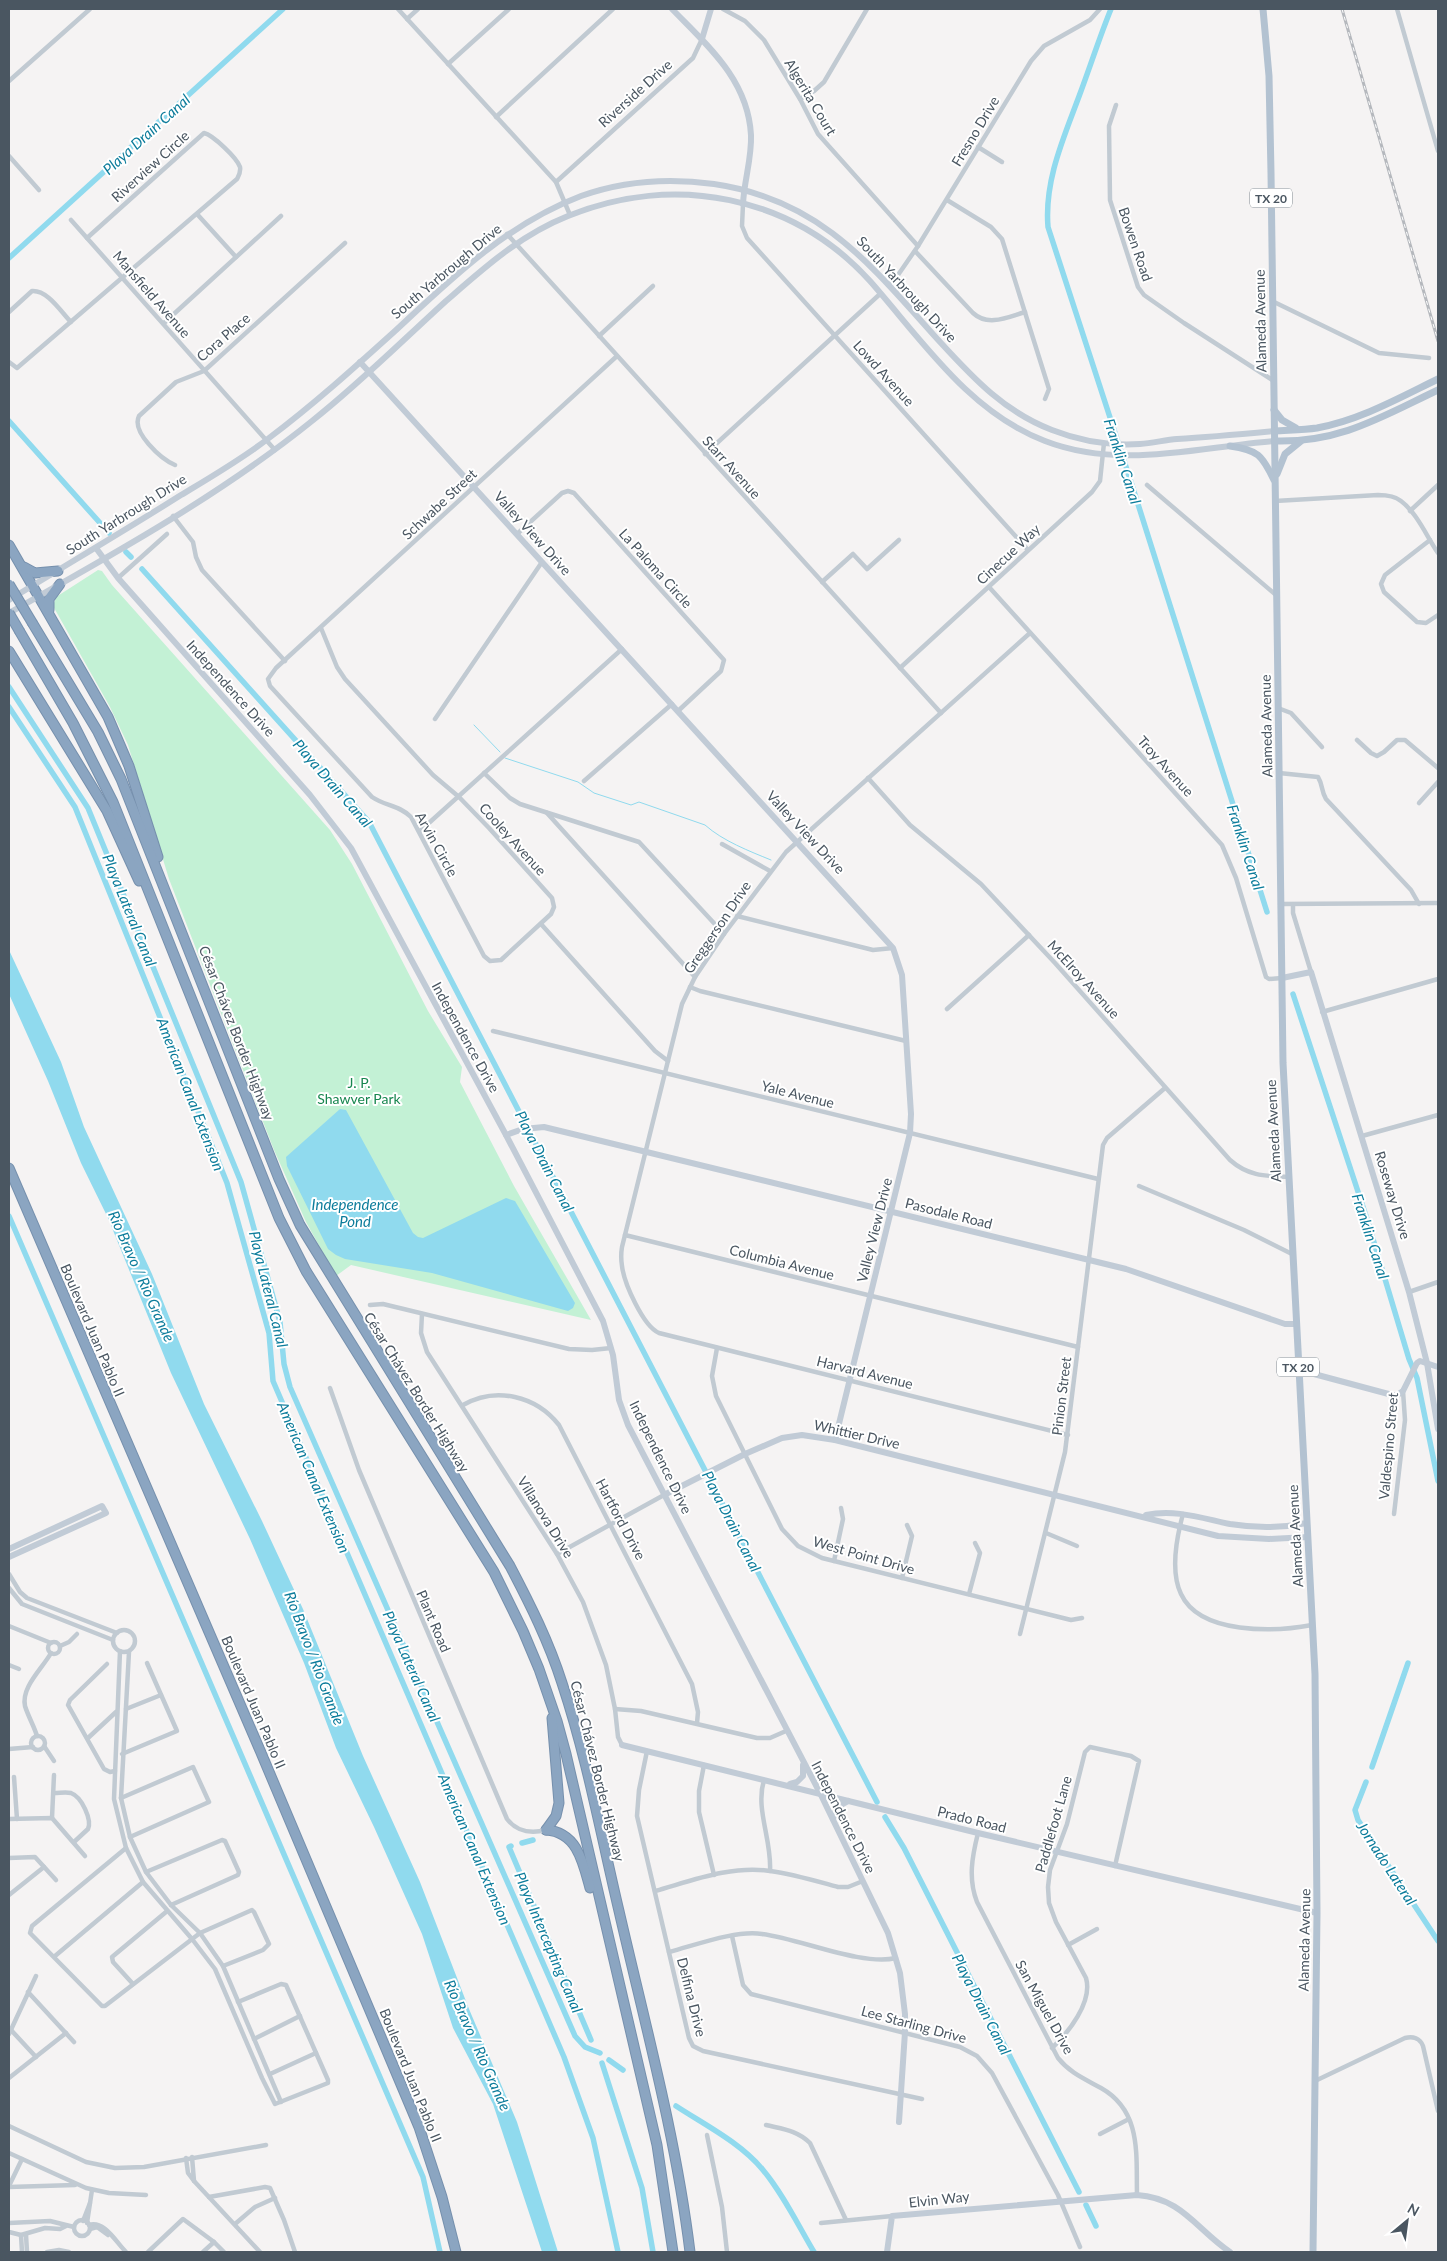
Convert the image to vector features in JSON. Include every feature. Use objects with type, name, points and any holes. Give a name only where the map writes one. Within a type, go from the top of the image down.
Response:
[{"type":"highway","points":[[9,545],[100,699],[120,742],[156,850],[166,891]]},
{"type":"highway","points":[[20,564],[35,573],[58,571]]},
{"type":"highway","name":"César Chávez Border Highway","points":[[9,584],[102,740],[134,808],[279,1179],[300,1225],[510,1566],[535,1615],[554,1660],[577,1733],[661,2092],[678,2171],[690,2252]]},
{"type":"highway","points":[[50,615],[49,599],[60,584]]},
{"type":"highway","name":"César Chávez Border Highway","points":[[9,613],[73,722],[104,782],[270,1199],[293,1246],[390,1407],[494,1572],[523,1631],[560,1729],[656,2145],[673,2252]]},
{"type":"highway","points":[[9,651],[108,811],[153,913],[172,949]]},
{"type":"highway","name":"Boulevard Juan Pablo II","points":[[9,1168],[259,1748],[419,2127],[442,2197],[456,2252]]},
{"type":"highway","points":[[545,1686],[551,1714],[559,1803],[556,1816],[546,1830],[560,1832],[575,1844],[613,1959]]},
{"type":"main road","name":"Alameda Avenue","points":[[1263,9],[1269,76],[1283,1063],[1315,1674],[1317,1913],[1313,2252]]},
{"type":"main road","points":[[1274,431],[1324,426],[1356,417],[1438,380]]},
{"type":"main road","points":[[1274,441],[1301,441],[1349,431],[1438,390]]},
{"type":"main road","points":[[1273,409],[1277,416],[1287,424],[1301,429]]},
{"type":"main road","points":[[1274,481],[1285,454],[1301,441]]},
{"type":"main road","points":[[1230,446],[1245,448],[1260,455],[1274,481]]},
{"type":"street","points":[[9,81],[90,9]]},
{"type":"street","points":[[398,9],[556,182],[570,215]]},
{"type":"street","points":[[407,18],[418,9]]},
{"type":"street","points":[[448,64],[509,9]]},
{"type":"street","points":[[496,117],[613,9]]},
{"type":"street","points":[[672,9],[725,65],[739,91],[747,115],[751,136],[743,204]]},
{"type":"street","name":"Riverside Drive","points":[[556,182],[693,58],[702,39],[711,9]]},
{"type":"street","name":"Algerita Court","points":[[723,9],[745,21],[757,32],[825,142],[973,313],[980,319],[993,321],[1025,312]]},
{"type":"street","points":[[800,99],[814,92],[824,82],[867,9]]},
{"type":"street","name":"Fresno Drive","points":[[888,285],[898,275],[917,248],[1038,52],[1052,40],[1090,20],[1100,9]]},
{"type":"street","points":[[1397,9],[1438,151]]},
{"type":"street","name":"Bowen Road","points":[[1116,104],[1109,126],[1110,200],[1138,287],[1144,295],[1184,323],[1274,381]]},
{"type":"street","name":"Riverview Circle","points":[[9,362],[17,368],[237,179],[240,172],[237,162],[217,141],[206,133],[202,134],[87,238]]},
{"type":"street","points":[[978,147],[1002,162]]},
{"type":"street","points":[[9,156],[39,190]]},
{"type":"street","name":"South Yarbrough Drive","points":[[9,600],[96,548],[267,440],[320,398],[449,281],[507,234],[535,217],[566,203],[606,189],[656,181],[706,183],[744,190],[789,206],[825,227],[856,251],[973,378],[1002,404],[1049,429],[1078,438],[1104,443],[1129,444],[1274,431]]},
{"type":"street","name":"South Yarbrough Drive","points":[[9,613],[174,516],[275,450],[331,406],[475,275],[515,243],[570,215],[624,199],[667,194],[699,194],[743,204],[780,217],[825,243],[856,267],[965,388],[995,414],[1013,426],[1046,442],[1104,455],[1133,456],[1274,441]]},
{"type":"street","points":[[947,200],[991,228],[1004,243],[1049,389],[1045,399]]},
{"type":"street","name":"Lowd Avenue","points":[[743,204],[742,226],[747,238],[1028,550]]},
{"type":"street","points":[[197,214],[236,257]]},
{"type":"street","points":[[164,323],[281,216]]},
{"type":"street","name":"Mansfield Avenue","points":[[71,220],[275,450]]},
{"type":"street","name":"Starr Avenue","points":[[507,234],[941,713]]},
{"type":"street","name":"Cora Place","points":[[175,465],[167,462],[142,436],[136,422],[139,416],[176,382],[204,371],[345,243]]},
{"type":"street","points":[[599,336],[653,286]]},
{"type":"street","points":[[9,312],[32,291],[38,291],[44,294],[70,322]]},
{"type":"street","points":[[705,454],[880,294]]},
{"type":"street","points":[[1272,301],[1379,353],[1429,358]]},
{"type":"street","name":"Schwabe Street","points":[[276,668],[617,356]]},
{"type":"street","name":"Valley View Drive","points":[[360,362],[893,948],[902,975],[911,1114],[910,1133],[835,1440]]},
{"type":"street","name":"Cinecue Way","points":[[900,668],[1098,486],[1104,455],[1104,443]]},
{"type":"street","points":[[1147,485],[1276,594]]},
{"type":"street","points":[[1410,511],[1438,485]]},
{"type":"street","name":"La Paloma Circle","points":[[517,534],[562,493],[571,492],[580,500],[724,660],[721,670],[678,710]]},
{"type":"street","points":[[1275,501],[1378,495],[1401,500],[1438,553]]},
{"type":"street","points":[[174,516],[193,542],[196,557],[202,570],[285,661]]},
{"type":"street","points":[[118,578],[168,534]]},
{"type":"street","points":[[822,582],[853,554],[867,569],[899,540]]},
{"type":"street","points":[[1430,540],[1385,575],[1381,584],[1384,592],[1417,622],[1426,623],[1438,615]]},
{"type":"street","name":"Independence Drive","points":[[96,548],[118,578],[337,827],[366,874],[603,1321],[611,1348],[623,1413],[803,1764],[820,1793],[888,1933],[896,1958],[902,1988],[905,2032],[899,2122]]},
{"type":"street","points":[[435,719],[542,562]]},
{"type":"street","name":"Troy Avenue","points":[[989,587],[1222,845],[1236,878],[1266,977],[1269,979],[1282,978]]},
{"type":"street","name":"Cooley Avenue","points":[[320,628],[337,667],[345,679],[433,775],[459,797],[552,898],[553,910],[541,924]]},
{"type":"street","name":"Greggerson Drive","points":[[655,1332],[646,1323],[624,1274],[621,1255],[682,1004],[695,977],[770,871],[797,841],[1030,633]]},
{"type":"street","points":[[420,831],[622,649]]},
{"type":"street","name":"Arvin Circle","points":[[276,668],[268,679],[270,686],[372,797],[378,802],[401,809],[411,817],[487,959],[493,961],[501,960],[541,924]]},
{"type":"street","points":[[584,780],[672,704]]},
{"type":"street","points":[[1278,708],[1291,713],[1322,748]]},
{"type":"street","points":[[1358,740],[1370,753],[1377,756],[1397,740],[1405,740],[1438,768]]},
{"type":"street","points":[[1279,772],[1318,777],[1322,783],[1322,792],[1326,799],[1411,890],[1419,904]]},
{"type":"street","points":[[484,774],[510,798],[547,813],[639,842],[724,934]]},
{"type":"street","name":"McElroy Avenue","points":[[868,778],[910,825],[981,884],[1236,1166],[1259,1176],[1288,1177]]},
{"type":"street","points":[[1419,803],[1438,782]]},
{"type":"street","points":[[547,813],[695,977]]},
{"type":"street","points":[[722,844],[770,871]]},
{"type":"street","points":[[1280,904],[1438,904]]},
{"type":"street","name":"Roseway Drive","points":[[1293,905],[1293,913],[1322,1012],[1409,1292],[1427,1363],[1438,1429]]},
{"type":"street","points":[[737,916],[873,950],[893,948]]},
{"type":"street","points":[[541,924],[655,1051],[668,1061]]},
{"type":"street","points":[[947,1009],[1029,935]]},
{"type":"street","points":[[1282,978],[1311,972]]},
{"type":"street","points":[[1322,1012],[1438,979]]},
{"type":"street","points":[[690,987],[906,1041]]},
{"type":"street","name":"Yale Avenue","points":[[493,1031],[1098,1179]]},
{"type":"street","name":"Pinion Street","points":[[1020,1634],[1046,1533],[1068,1435],[1103,1145],[1107,1138],[1165,1088]]},
{"type":"street","points":[[1362,1136],[1438,1115]]},
{"type":"street","name":"Pasodale Road","points":[[506,1135],[523,1129],[544,1127],[1126,1269],[1285,1324],[1296,1324]]},
{"type":"street","points":[[1139,1186],[1244,1230],[1292,1254]]},
{"type":"street","name":"Columbia Avenue","points":[[626,1235],[1078,1347]]},
{"type":"street","points":[[1409,1292],[1438,1282]]},
{"type":"street","points":[[370,1305],[383,1304],[569,1349],[592,1350],[611,1348]]},
{"type":"street","name":"Villanova Drive","points":[[422,1314],[421,1333],[427,1352],[463,1404],[557,1554],[591,1622],[606,1665],[618,1737],[622,1745]]},
{"type":"street","name":"Harvard Avenue","points":[[655,1332],[1068,1435]]},
{"type":"street","name":"West Point Drive","points":[[717,1348],[712,1376],[716,1396],[782,1529],[790,1539],[811,1554],[834,1561],[1027,1608],[1059,1618],[1071,1620],[1082,1618]]},
{"type":"street","name":"Valdespino Street","points":[[1394,1514],[1405,1420],[1403,1392],[1416,1366],[1420,1362],[1427,1363]]},
{"type":"street","points":[[1427,1363],[1438,1367]]},
{"type":"street","points":[[1299,1373],[1314,1374],[1392,1395],[1403,1392]]},
{"type":"street","name":"Plant Road","points":[[330,1388],[358,1470],[507,1819],[514,1826],[525,1832],[531,1833],[546,1830]]},
{"type":"street","name":"Hartford Drive","points":[[463,1404],[485,1396],[506,1395],[525,1400],[542,1409],[559,1425],[692,1684],[698,1712],[697,1724]]},
{"type":"street","name":"Whittier Drive","points":[[557,1554],[664,1495],[745,1454],[782,1438],[802,1434],[835,1440],[1218,1536],[1245,1538],[1308,1537]]},
{"type":"street","points":[[9,1550],[102,1506],[106,1513],[9,1558]]},
{"type":"street","points":[[834,1561],[844,1519],[841,1508]]},
{"type":"street","name":"Whittier Drive","points":[[1142,1516],[1162,1512],[1250,1526],[1289,1526],[1307,1523]]},
{"type":"street","points":[[1183,1514],[1176,1548],[1177,1578],[1181,1594],[1193,1610],[1209,1619],[1258,1630],[1312,1625]]},
{"type":"street","points":[[902,1578],[912,1536],[908,1525]]},
{"type":"street","points":[[1046,1533],[1077,1546]]},
{"type":"street","points":[[969,1594],[980,1553],[975,1543]]},
{"type":"street","points":[[9,1574],[20,1592],[27,1598],[117,1633]]},
{"type":"street","points":[[9,1588],[22,1604],[113,1640]]},
{"type":"street","points":[[9,1626],[51,1643],[57,1642],[60,1646]]},
{"type":"street","points":[[129,1652],[120,1651],[114,1647],[113,1640],[117,1633],[123,1630],[133,1634],[135,1644],[129,1652],[121,1771],[121,1798],[130,1837],[146,1872],[171,1905],[200,1933],[223,1966],[281,2102]]},
{"type":"street","points":[[51,1653],[57,1653],[60,1646],[69,1642],[77,1634]]},
{"type":"street","points":[[51,1643],[48,1649],[51,1653]]},
{"type":"street","points":[[120,1651],[116,1712],[114,1799],[126,1848],[142,1882],[166,1912],[192,1939],[215,1969],[275,2104],[328,2083],[286,1985],[284,1984],[238,2002]]},
{"type":"street","points":[[37,1736],[25,1705],[24,1696],[51,1653]]},
{"type":"street","points":[[122,1754],[177,1731],[147,1663]]},
{"type":"street","points":[[107,1664],[68,1702],[104,1769],[107,1772],[121,1771]]},
{"type":"street","points":[[9,1665],[19,1669]]},
{"type":"street","points":[[126,1709],[162,1695]]},
{"type":"street","points":[[615,1710],[641,1711],[757,1738],[770,1738],[786,1731]]},
{"type":"street","points":[[88,1738],[116,1712]]},
{"type":"street","points":[[37,1736],[43,1738],[44,1746],[54,1760]]},
{"type":"street","points":[[33,1747],[33,1739],[37,1736]]},
{"type":"street","name":"Prado Road","points":[[622,1745],[978,1834],[1317,1913]]},
{"type":"street","points":[[9,1748],[33,1747],[39,1749],[44,1746]]},
{"type":"street","name":"Paddlefoot Lane","points":[[1052,2048],[1072,2027],[1080,2011],[1087,1986],[1086,1978],[1068,1945],[1049,1903],[1048,1878],[1055,1852],[1067,1824],[1085,1752],[1090,1747],[1131,1756],[1137,1759],[1139,1764],[1115,1866]]},
{"type":"street","name":"Delfina Drive","points":[[647,1751],[639,1790],[637,1816],[689,2038],[693,2046],[703,2051],[922,2099]]},
{"type":"street","points":[[786,1785],[794,1784],[801,1779],[804,1772],[803,1764]]},
{"type":"street","points":[[704,1765],[699,1790],[699,1812],[714,1875]]},
{"type":"street","points":[[121,1798],[193,1767],[208,1802],[130,1837]]},
{"type":"street","points":[[54,1775],[52,1818],[85,1856]]},
{"type":"street","points":[[14,1777],[17,1819]]},
{"type":"street","points":[[764,1780],[761,1794],[769,1842],[770,1870]]},
{"type":"street","points":[[54,1793],[69,1793],[76,1796],[89,1819],[88,1829],[74,1842]]},
{"type":"street","points":[[9,1797],[16,1797]]},
{"type":"street","points":[[833,1819],[837,1807],[848,1801]]},
{"type":"street","points":[[9,1819],[52,1818]]},
{"type":"street","name":"San Miguel Drive","points":[[978,1834],[972,1862],[974,1894],[1052,2048],[1068,2069],[1109,2093],[1122,2107],[1136,2136],[1137,2195]]},
{"type":"street","points":[[146,1872],[222,1840],[225,1841],[239,1872],[238,1875],[171,1905]]},
{"type":"street","points":[[126,1848],[30,1929],[30,1932],[102,2006],[109,2003],[200,1933],[248,1910],[254,1912],[269,1944],[268,1947],[223,1966]]},
{"type":"street","points":[[9,1858],[35,1857],[56,1880]]},
{"type":"street","points":[[9,1895],[44,1867]]},
{"type":"street","points":[[655,1890],[736,1871],[770,1870],[838,1887],[863,1881]]},
{"type":"street","points":[[55,1956],[142,1882]]},
{"type":"street","points":[[133,1984],[113,1962],[112,1957],[166,1912]]},
{"type":"street","points":[[1068,1945],[1097,1929]]},
{"type":"street","points":[[669,1952],[732,1936],[763,1934],[871,1959],[896,1958]]},
{"type":"street","name":"Lee Starling Drive","points":[[732,1936],[742,1986],[751,1994],[960,2047],[977,2056],[985,2063],[1059,2200],[1080,2246]]},
{"type":"street","points":[[36,1976],[10,2032],[36,2057]]},
{"type":"street","points":[[28,1992],[74,2042]]},
{"type":"street","points":[[254,2039],[300,2016]]},
{"type":"street","points":[[9,2078],[66,2033]]},
{"type":"street","points":[[1315,2081],[1405,2038],[1414,2038],[1419,2040],[1423,2046],[1438,2111]]},
{"type":"street","points":[[270,2074],[316,2053]]},
{"type":"street","points":[[1100,2134],[1129,2120]]},
{"type":"street","points":[[766,2125],[790,2130],[799,2134],[810,2143],[846,2220]]},
{"type":"street","points":[[9,2126],[86,2162],[106,2167],[138,2167],[266,2145]]},
{"type":"street","points":[[707,2135],[722,2207],[727,2252]]},
{"type":"street","points":[[9,2154],[92,2190],[146,2195]]},
{"type":"street","points":[[192,2157],[194,2181]]},
{"type":"street","points":[[186,2158],[188,2173],[194,2181],[260,2252]]},
{"type":"street","points":[[22,2159],[9,2187],[77,2185]]},
{"type":"street","points":[[209,2197],[265,2187],[270,2188],[296,2252]]},
{"type":"street","points":[[74,2227],[76,2233],[81,2236],[86,2235],[92,2190]]},
{"type":"street","name":"Elvin Way","points":[[821,2222],[1090,2197],[1137,2195],[1156,2197],[1176,2206],[1230,2252]]},
{"type":"street","points":[[235,2224],[256,2207],[275,2198]]},
{"type":"street","points":[[887,2252],[892,2216]]},
{"type":"street","points":[[148,2252],[183,2219],[214,2242],[224,2252]]},
{"type":"street","points":[[9,2223],[50,2221],[74,2227]]},
{"type":"street","points":[[50,2221],[50,2228]]},
{"type":"street","points":[[74,2227],[77,2222],[97,2227],[110,2235],[126,2252]]},
{"type":"street","points":[[9,2232],[23,2235],[50,2228],[60,2229],[66,2226]]},
{"type":"street","points":[[22,2252],[23,2235]]},
{"type":"street","points":[[23,2235],[27,2252]]},
{"type":"street","points":[[204,2252],[214,2242]]},
{"type":"street","points":[[48,2252],[59,2250],[70,2252]]},
{"type":"green space","name":"J. P. Shawver Park","points":[[98,570],[102,571],[112,585],[330,830],[352,864],[428,1011],[462,1067],[460,1082],[514,1186],[591,1320],[351,1265],[336,1276],[306,1222],[274,1150],[169,879],[128,745],[110,707],[53,606],[56,597]]},
{"type":"water","name":"Río Bravo / Rio Grande","points":[[9,950],[61,1062],[84,1127],[152,1274],[204,1404],[303,1609],[363,1756],[420,1882],[469,2009],[517,2122],[558,2252],[542,2252],[493,2104],[453,2028],[422,1934],[336,1748],[304,1663],[250,1539],[171,1373],[108,1218],[81,1163],[48,1081],[9,994]]},
{"type":"water","name":"Independence Pond","points":[[340,1109],[346,1110],[413,1233],[423,1238],[506,1198],[515,1201],[575,1303],[573,1308],[568,1311],[432,1273],[345,1259],[328,1249],[287,1166],[286,1157]]},
{"type":"waterway","name":"Playa Drain Canal","points":[[9,258],[283,9]]},
{"type":"waterway","name":"Franklin Canal","points":[[1111,9],[1062,141],[1052,174],[1049,192],[1048,227],[1267,912]]},
{"type":"waterway","name":"Playa Drain Canal","points":[[9,421],[109,533]]},
{"type":"waterway","name":"Playa Drain Canal","points":[[126,552],[131,557]]},
{"type":"waterway","name":"Playa Drain Canal","points":[[142,569],[369,822],[877,1802]]},
{"type":"waterway","name":"Playa Lateral Canal","points":[[9,687],[88,808],[241,1182],[280,1322],[284,1364],[290,1387],[575,2036],[585,2047],[600,2053]]},
{"type":"waterway","name":"American Canal Extension","points":[[9,707],[75,807],[227,1183],[269,1333],[273,1381],[564,2057],[593,2138],[618,2252]]},
{"type":"waterway","points":[[474,725],[500,752]]},
{"type":"waterway","points":[[505,758],[578,782],[594,793],[631,805],[639,802],[705,825],[728,841],[771,860]]},
{"type":"waterway","name":"Franklin Canal","points":[[1293,994],[1367,1219],[1409,1359],[1417,1378],[1438,1481]]},
{"type":"waterway","points":[[9,1216],[423,2177],[440,2252]]},
{"type":"waterway","name":"Jornado Lateral","points":[[1372,1767],[1408,1663]]},
{"type":"waterway","name":"Jornado Lateral","points":[[1366,1782],[1355,1810],[1358,1820],[1438,1941]]},
{"type":"waterway","name":"Playa Drain Canal","points":[[885,1817],[904,1848],[1079,2192]]},
{"type":"waterway","name":"Playa Intercepting Canal","points":[[522,1843],[533,1840]]},
{"type":"waterway","name":"Playa Intercepting Canal","points":[[511,1846],[509,1847],[591,2040]]},
{"type":"waterway","name":"Playa Lateral Canal","points":[[609,2060],[623,2070]]},
{"type":"waterway","name":"Playa Intercepting Canal","points":[[602,2063],[642,2188],[653,2252]]},
{"type":"waterway","name":"Playa Lateral Canal","points":[[676,2106],[722,2135],[754,2160],[777,2189],[814,2252]]},
{"type":"waterway","name":"Playa Drain Canal","points":[[1086,2205],[1096,2226]]},
{"type":"railway","points":[[1342,9],[1438,341]]}]
